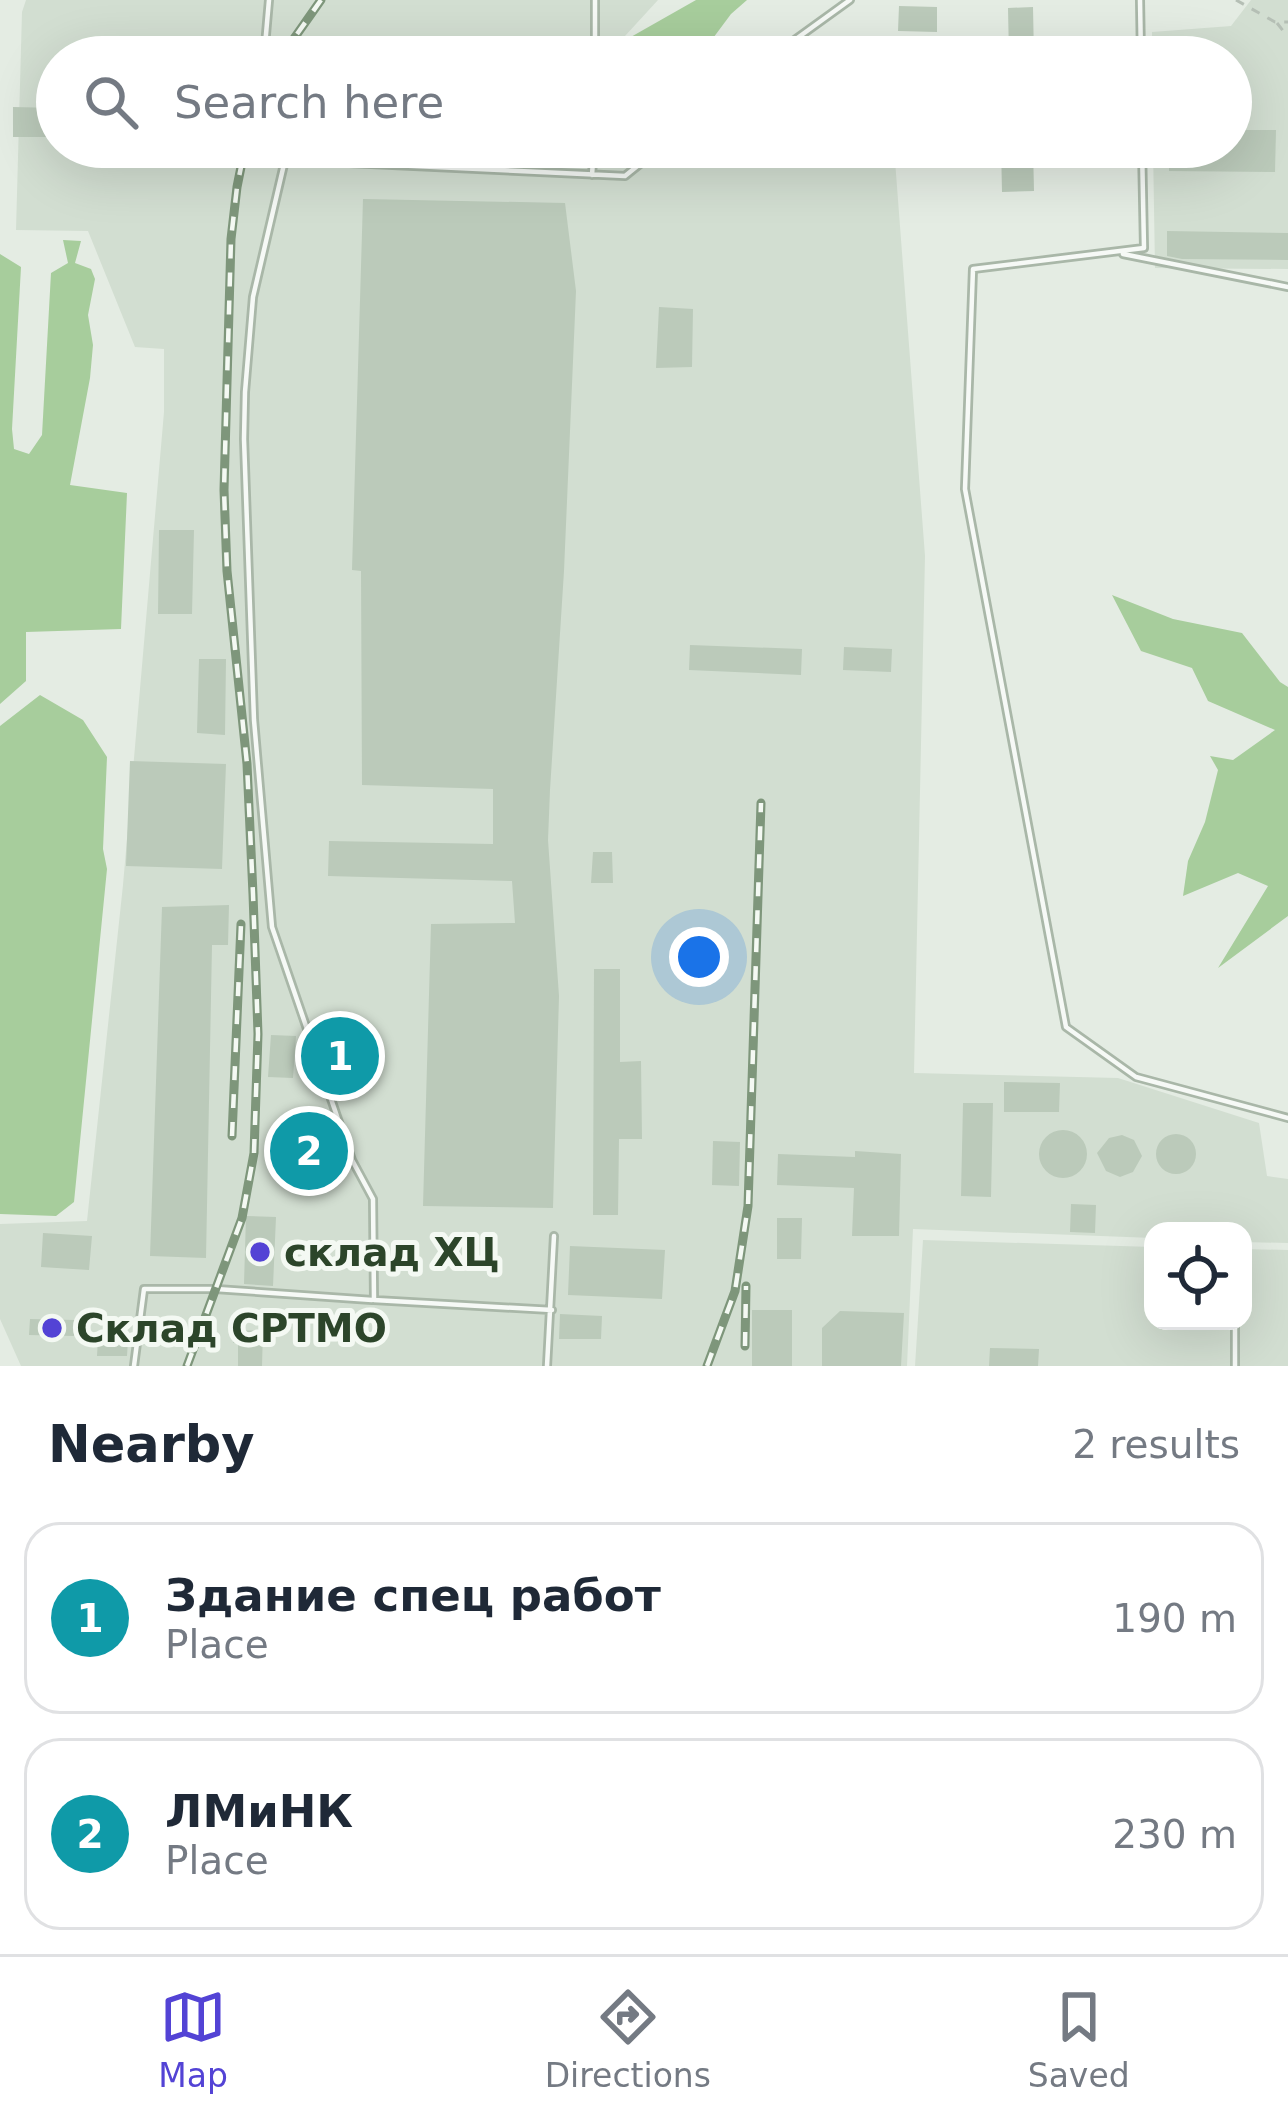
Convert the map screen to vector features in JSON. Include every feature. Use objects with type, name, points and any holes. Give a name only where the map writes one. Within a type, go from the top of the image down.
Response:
[{"type":"lane","points":[[266,36],[269,0]]},
{"type":"lane","points":[[595,0],[595,36]]},
{"type":"lane","points":[[800,36],[850,0]]},
{"type":"lane","points":[[1140,0],[1141,36]]},
{"type":"lane","points":[[284,168],[259,262],[248,334],[245,392],[254,720],[272,927],[352,1160],[373,1198],[374,1300]]},
{"type":"lane","points":[[439,168],[592,176],[625,176],[635,168]]},
{"type":"lane","points":[[592,176],[593,168]]},
{"type":"lane","points":[[1142,168],[1144,248],[973,268],[965,489],[1066,1027],[1136,1077],[1288,1118]]},
{"type":"lane","points":[[1116,253],[1288,287]]},
{"type":"lane","points":[[548,1366],[554,1236]]},
{"type":"lane","points":[[134,1366],[144,1288],[216,1288],[552,1310]]},
{"type":"lane","points":[[1235,1330],[1235,1366]]},
{"type":"path","points":[[1236,0],[1275,22],[1288,37]]},
{"type":"path","points":[[1275,22],[1288,22]]},
{"type":"shaded area","points":[[26,0],[658,0],[625,36],[36,36],[36,168],[896,168],[925,556],[914,1073],[1118,1078],[1259,1123],[1267,1176],[1288,1179],[1288,1243],[1252,1242],[1252,1222],[1144,1222],[1144,1238],[913,1229],[907,1366],[21,1366],[0,1319],[0,1224],[87,1221],[123,885],[164,412],[164,349],[135,347],[88,231],[16,230]]},
{"type":"shaded area","points":[[696,0],[747,0],[715,36],[633,36]]},
{"type":"shaded area","points":[[1251,0],[1288,0],[1288,269],[1155,268],[1153,168],[1252,168],[1252,36],[1152,36],[1152,32],[1231,26]]},
{"type":"shaded area","points":[[63,240],[81,241],[75,263],[91,269],[95,279],[88,315],[93,345],[90,378],[70,485],[127,493],[121,629],[26,632],[26,681],[0,704],[0,254],[21,267],[12,429],[14,449],[29,454],[42,435],[51,273],[68,263]]},
{"type":"shaded area","points":[[1112,595],[1173,619],[1242,633],[1288,687],[1288,916],[1218,968],[1268,886],[1238,873],[1183,896],[1188,861],[1205,822],[1218,770],[1210,756],[1233,760],[1275,730],[1208,701],[1192,668],[1141,651]]},
{"type":"shaded area","points":[[40,695],[83,720],[107,757],[103,849],[107,869],[74,1202],[56,1216],[0,1214],[0,726]]},
{"type":"shaded area","points":[[923,1240],[1144,1247],[1144,1330],[1252,1330],[1252,1249],[1288,1250],[1288,1366],[915,1366]]},
{"type":"building","points":[[899,6],[937,7],[937,32],[898,31]]},
{"type":"building","points":[[1033,7],[1034,36],[1009,36],[1008,8]]},
{"type":"building","points":[[13,107],[36,108],[36,137],[13,137]]},
{"type":"building","points":[[1252,130],[1276,130],[1275,172],[1169,171],[1252,168]]},
{"type":"building","points":[[1001,168],[1033,168],[1034,191],[1002,192]]},
{"type":"building","points":[[363,199],[565,203],[576,291],[548,840],[559,996],[553,1208],[423,1206],[431,924],[515,923],[512,881],[328,876],[329,841],[493,844],[493,789],[362,785],[361,571],[352,570]]},
{"type":"building","points":[[1167,231],[1288,233],[1288,260],[1167,256]]},
{"type":"building","points":[[659,307],[693,309],[692,367],[656,368]]},
{"type":"building","points":[[159,530],[194,530],[192,614],[158,614]]},
{"type":"building","points":[[690,645],[802,649],[801,675],[689,670]]},
{"type":"building","points":[[844,647],[892,649],[891,672],[843,670]]},
{"type":"building","points":[[199,659],[226,659],[225,735],[197,733]]},
{"type":"building","points":[[130,761],[226,764],[222,869],[126,866]]},
{"type":"building","points":[[593,852],[612,852],[613,883],[591,883]]},
{"type":"building","points":[[229,905],[228,945],[212,945],[206,1258],[150,1256],[162,907]]},
{"type":"building","points":[[594,969],[620,969],[620,1062],[641,1061],[642,1139],[619,1139],[618,1215],[593,1215]]},
{"type":"building","points":[[330,1030],[352,1030],[350,1084],[333,1083],[330,1075]]},
{"type":"building","points":[[271,1035],[296,1036],[293,1078],[268,1077]]},
{"type":"building","points":[[1004,1082],[1060,1083],[1059,1112],[1004,1112]]},
{"type":"building","points":[[963,1103],[993,1103],[991,1197],[961,1196]]},
{"type":"building","points":[[1063,1130],[1080,1137],[1087,1154],[1080,1171],[1063,1178],[1046,1171],[1039,1154],[1046,1137]]},
{"type":"building","points":[[301,1132],[316,1132],[316,1171],[301,1171]]},
{"type":"building","points":[[1176,1134],[1190,1140],[1196,1154],[1190,1168],[1176,1174],[1162,1168],[1156,1154],[1162,1140]]},
{"type":"building","points":[[1122,1135],[1134,1140],[1142,1156],[1133,1172],[1120,1177],[1106,1171],[1097,1153],[1109,1138]]},
{"type":"building","points":[[713,1141],[740,1142],[739,1186],[712,1185]]},
{"type":"building","points":[[855,1151],[901,1154],[899,1236],[852,1236],[854,1188],[777,1185],[778,1154],[855,1157]]},
{"type":"building","points":[[1071,1204],[1096,1205],[1095,1233],[1070,1232]]},
{"type":"building","name":"склад ХЦ","points":[[246,1216],[276,1217],[273,1286],[244,1284]]},
{"type":"building","points":[[777,1218],[802,1218],[801,1259],[777,1259]]},
{"type":"building","points":[[43,1233],[92,1236],[89,1270],[41,1267]]},
{"type":"building","points":[[570,1246],[665,1250],[662,1299],[568,1295]]},
{"type":"building","points":[[752,1310],[792,1310],[792,1366],[752,1366]]},
{"type":"building","points":[[840,1311],[904,1313],[901,1366],[822,1366],[822,1328]]},
{"type":"building","points":[[560,1314],[602,1316],[601,1339],[559,1339]]},
{"type":"building","name":"Склад СРТМО","points":[[30,1319],[75,1320],[74,1336],[29,1335]]},
{"type":"building","points":[[233,1330],[263,1331],[262,1366],[238,1366]]},
{"type":"building","points":[[98,1339],[128,1340],[127,1356],[97,1356]]},
{"type":"building","points":[[990,1348],[1039,1349],[1038,1366],[989,1366]]},
{"type":"railway","points":[[296,36],[321,0]]},
{"type":"railway","points":[[187,1366],[242,1218],[254,1153],[258,1034],[253,894],[224,490],[231,239],[241,168]]},
{"type":"railway","points":[[707,1366],[735,1291],[748,1206],[761,803]]},
{"type":"railway","points":[[232,1136],[241,924]]},
{"type":"railway","points":[[745,1346],[746,1286]]},
{"type":"place","name":"Здание спец работ","points":[[340,1056]]},
{"type":"place","name":"ЛМиНК","points":[[309,1151]]},
{"type":"place","name":"склад ХЦ","points":[[260,1252]]},
{"type":"place","name":"Склад СРТМО","points":[[52,1328]]}]
